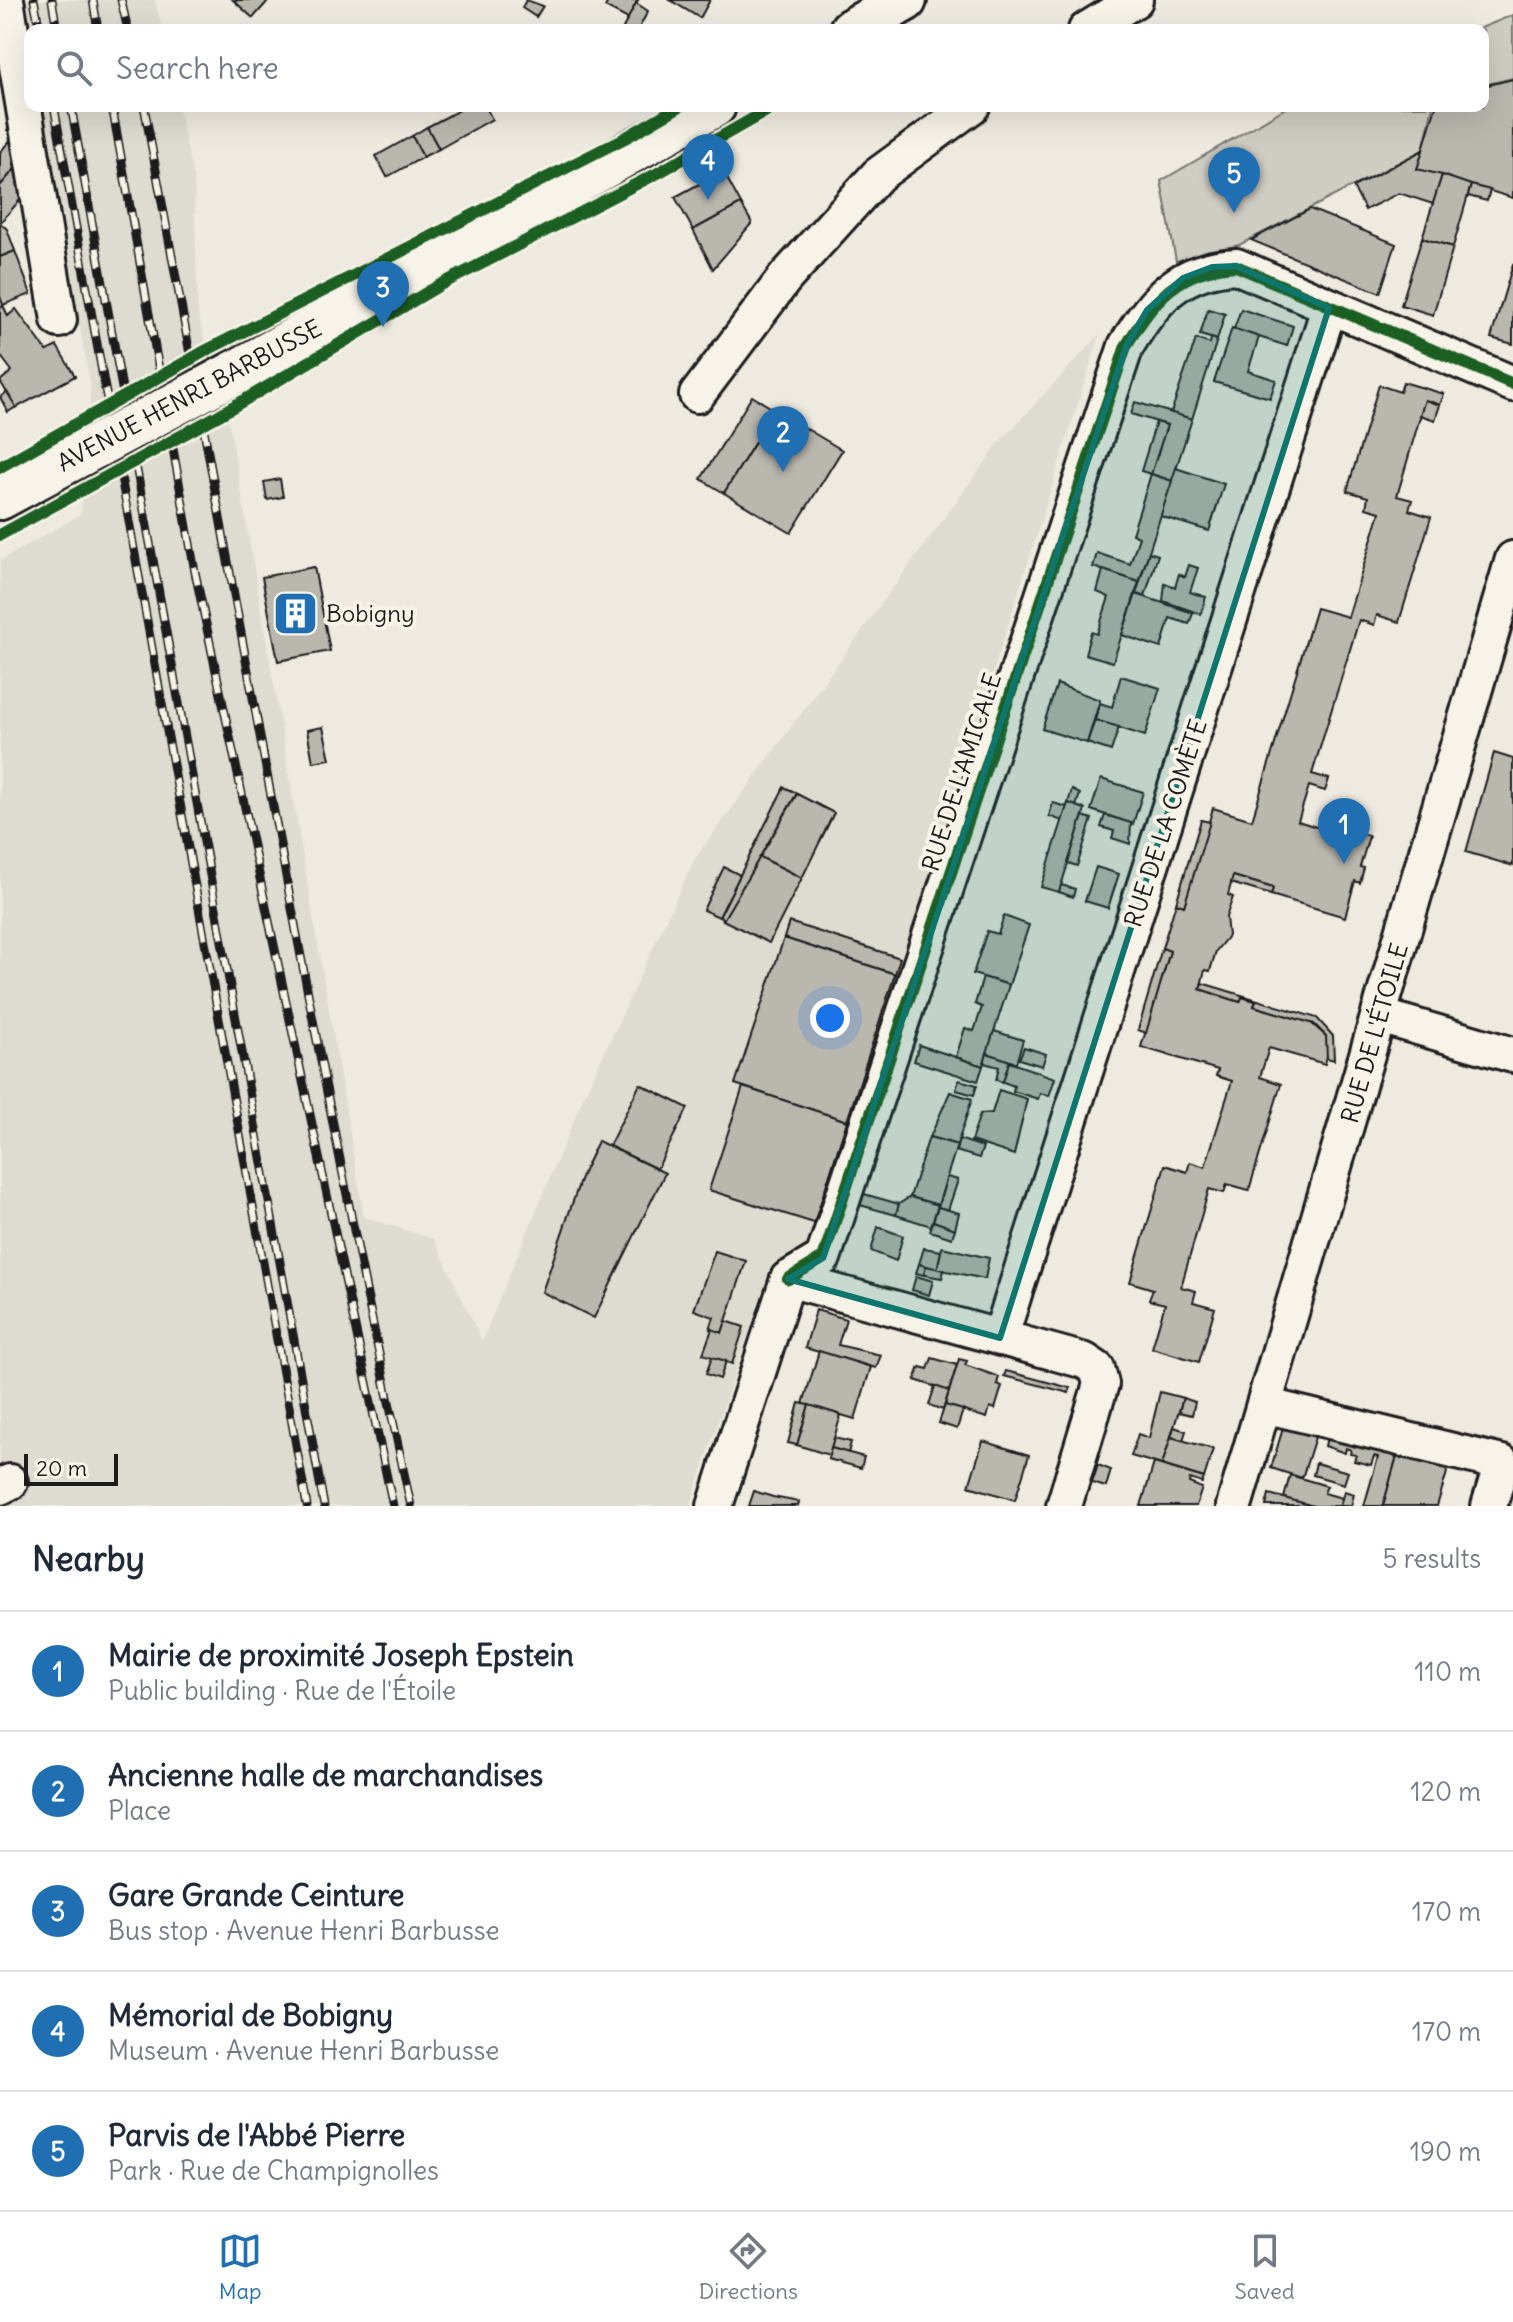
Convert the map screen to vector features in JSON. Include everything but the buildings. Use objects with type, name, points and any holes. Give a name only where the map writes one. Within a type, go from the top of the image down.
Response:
[{"type":"main road","points":[[862,24],[905,0]]},
{"type":"main road","name":"AVENUE HENRI BARBUSSE","points":[[0,498],[224,378],[703,112]]},
{"type":"street","points":[[6,0],[24,109]]},
{"type":"street","points":[[1096,24],[1135,0]]},
{"type":"street","points":[[25,112],[59,320]]},
{"type":"street","points":[[697,395],[785,278],[878,175],[964,112]]},
{"type":"street","name":"RUE DE L'AMICALE","points":[[788,1279],[823,1258],[1126,346],[1147,310],[1183,278],[1212,267],[1236,266],[1329,308]]},
{"type":"street","points":[[1329,308],[1513,384]]},
{"type":"street","name":"RUE DE LA COMÈTE","points":[[1000,1338],[1329,308]]},
{"type":"street","name":"RUE DE L'ÉTOILE","points":[[1234,1506],[1513,559]]},
{"type":"street","points":[[1380,1016],[1513,1055]]},
{"type":"street","points":[[715,1506],[788,1279],[1085,1361],[1097,1369],[1101,1384],[1064,1506]]},
{"type":"street","points":[[1264,1405],[1502,1463],[1489,1506]]},
{"type":"highlighted area","points":[[1236,266],[1329,308],[1000,1338],[788,1279],[823,1258],[1126,346],[1147,310],[1183,278],[1212,267]]},
{"type":"shaded area","points":[[18,0],[155,0],[161,24],[24,24],[24,32]]},
{"type":"shaded area","points":[[1513,15],[1513,78],[1489,84],[1489,25]]},
{"type":"shaded area","points":[[40,112],[179,112],[194,181],[198,316],[231,432],[364,1217],[434,1239],[482,1341],[580,1105],[694,860],[999,443],[1100,334],[813,1242],[770,1269],[690,1506],[0,1506],[0,561],[81,514],[91,388]]},
{"type":"shaded area","points":[[1279,112],[1432,112],[1423,150],[1239,245],[1176,261],[1161,181]]},
{"type":"railway","points":[[34,0],[39,24]]},
{"type":"railway","points":[[52,0],[56,24]]},
{"type":"railway","points":[[93,0],[97,24]]},
{"type":"railway","points":[[121,0],[127,24]]},
{"type":"railway","points":[[55,112],[307,1506]]},
{"type":"railway","points":[[72,112],[324,1506]]},
{"type":"railway","points":[[113,112],[195,572],[393,1506]]},
{"type":"railway","points":[[145,112],[339,1157],[411,1506]]},
{"type":"cycle path","points":[[0,467],[207,350],[625,138],[670,112]]},
{"type":"cycle path","points":[[0,535],[219,415],[440,285],[658,173],[765,112]]},
{"type":"cycle path","points":[[788,1279],[823,1258],[1126,346],[1147,314],[1184,280],[1216,268],[1236,266],[1513,384]]},
{"type":"place","name":"Mémorial de Bobigny","points":[[708,200]]},
{"type":"place","name":"Parvis de l'Abbé Pierre","points":[[1234,213]]},
{"type":"place","name":"Gare Grande Ceinture","points":[[383,327]]},
{"type":"place","name":"Ancienne halle de marchandises","points":[[783,472]]},
{"type":"place","name":"Bobigny","points":[[295,613]]},
{"type":"place","name":"Mairie de proximité Joseph Epstein","points":[[1344,864]]}]
